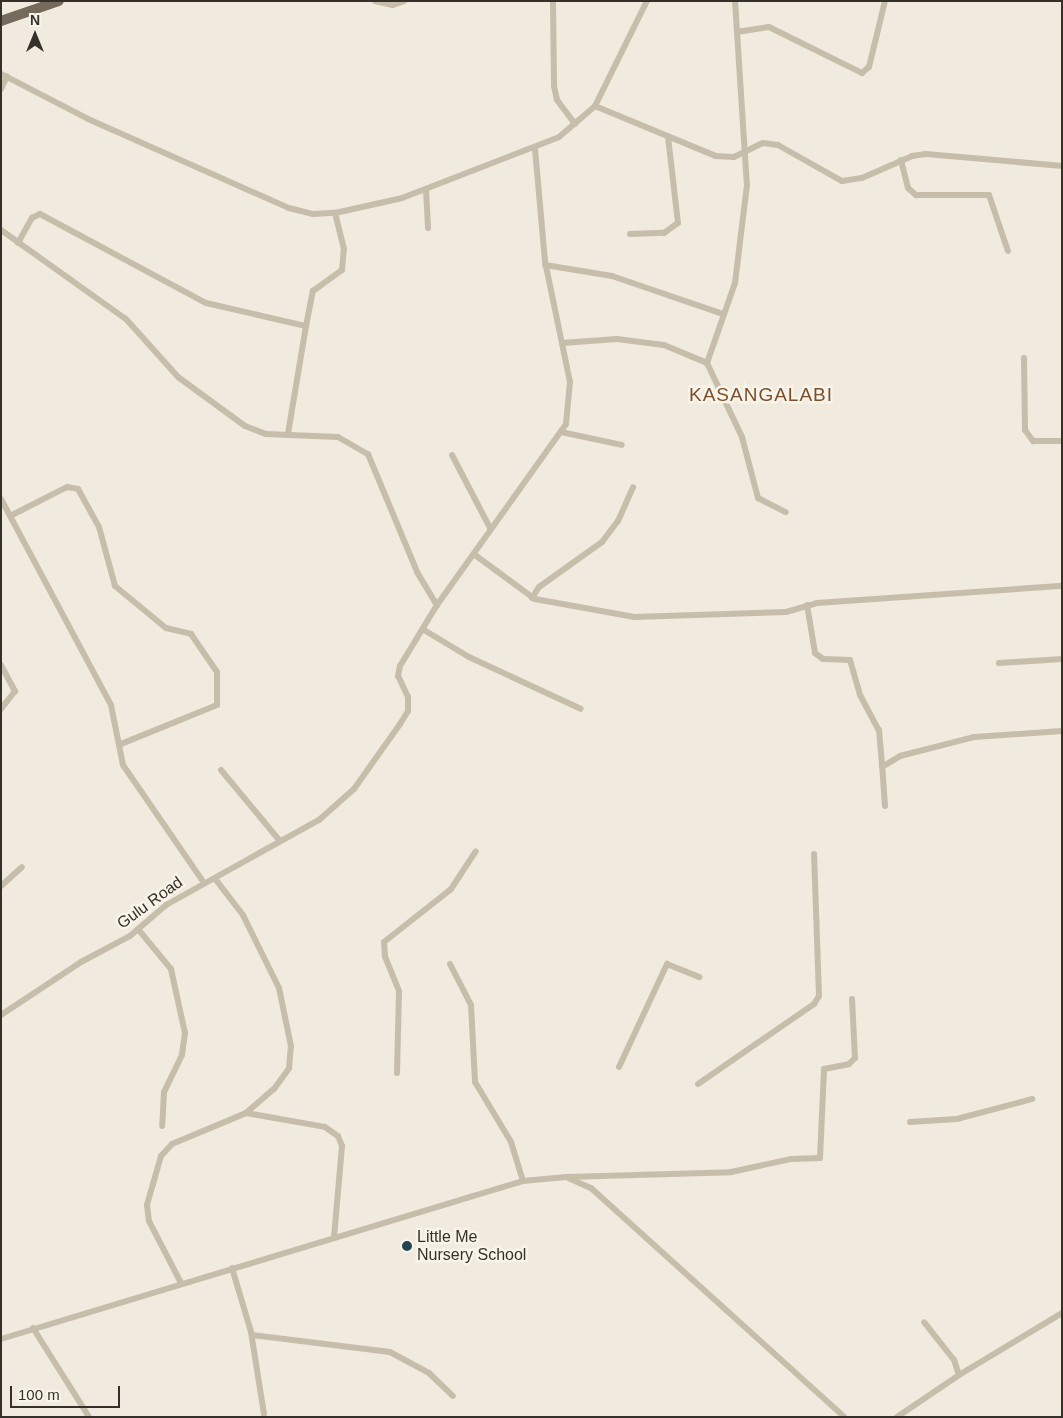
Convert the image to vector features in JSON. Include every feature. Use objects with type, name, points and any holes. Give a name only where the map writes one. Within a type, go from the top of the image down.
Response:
[{"type":"main road","points":[[1,21],[58,1]]},
{"type":"street","points":[[375,1],[393,5],[404,1]]},
{"type":"street","points":[[553,1],[554,86],[557,100],[575,124]]},
{"type":"street","points":[[1,89],[4,75],[88,119],[289,208],[313,214],[335,213],[426,189],[535,149],[575,124],[595,106],[647,1]]},
{"type":"street","points":[[707,362],[735,284],[746,151],[735,1]]},
{"type":"street","points":[[738,32],[769,27],[862,73],[869,67],[885,1]]},
{"type":"street","points":[[595,106],[716,156],[734,157],[763,143],[778,145],[842,181],[862,178],[901,160],[926,154],[1062,166]]},
{"type":"street","points":[[630,234],[664,233],[678,223],[668,137]]},
{"type":"street","points":[[535,149],[545,265],[562,343],[570,395],[561,432],[490,528],[475,555],[436,605],[424,630],[488,667],[580,709]]},
{"type":"street","points":[[901,160],[908,188],[916,195],[989,195],[1008,251]]},
{"type":"street","points":[[426,189],[428,228]]},
{"type":"street","points":[[288,433],[313,292],[342,270],[344,249],[335,213]]},
{"type":"street","points":[[18,243],[32,218],[40,214],[206,303],[306,326]]},
{"type":"street","points":[[1,230],[126,319],[178,377],[229,416],[266,434],[288,433],[338,437],[368,454],[418,572],[436,605]]},
{"type":"street","points":[[545,265],[612,276],[723,314]]},
{"type":"street","points":[[562,343],[626,340],[664,345],[707,362],[742,437],[758,498],[786,512]]},
{"type":"street","points":[[1024,358],[1025,430],[1033,441],[1062,442]]},
{"type":"street","points":[[561,432],[622,445]]},
{"type":"street","points":[[452,455],[490,528]]},
{"type":"street","points":[[532,598],[539,587],[602,542],[618,521],[633,486]]},
{"type":"street","points":[[12,515],[67,487],[78,489],[99,526],[115,586],[166,628],[191,634],[216,672],[217,705],[121,744]]},
{"type":"street","points":[[1,498],[12,515],[111,705],[121,744],[123,765],[204,883]]},
{"type":"street","points":[[475,555],[532,598],[643,618],[786,612],[807,605],[1062,586]]},
{"type":"street","points":[[807,605],[815,653],[823,659],[850,660],[860,695],[879,730],[885,806]]},
{"type":"street","name":"Gulu Road","points":[[1,1015],[138,930],[204,883],[216,880],[319,820],[354,789],[408,711],[408,697],[398,676],[424,630]]},
{"type":"street","points":[[999,663],[1062,659]]},
{"type":"street","points":[[1,665],[15,691],[1,709]]},
{"type":"street","points":[[882,767],[900,756],[941,744],[1062,731]]},
{"type":"street","points":[[221,770],[280,841]]},
{"type":"street","points":[[397,1073],[398,991],[385,956],[384,942],[451,889],[476,850]]},
{"type":"street","points":[[698,1084],[814,1004],[819,996],[814,854]]},
{"type":"street","points":[[1,886],[22,867]]},
{"type":"street","points":[[181,1283],[149,1221],[147,1205],[161,1156],[172,1144],[246,1113],[274,1089],[289,1068],[288,1017],[253,932],[216,880]]},
{"type":"street","points":[[138,930],[170,970],[185,1033],[182,1055],[164,1092],[162,1126]]},
{"type":"street","points":[[450,964],[470,1005],[476,1082],[511,1142],[523,1181]]},
{"type":"street","points":[[619,1067],[667,964],[699,977]]},
{"type":"street","points":[[1,1338],[523,1181],[566,1177],[730,1172],[792,1159],[820,1158],[824,1069],[849,1064],[856,1051],[852,999]]},
{"type":"street","points":[[910,1122],[957,1119],[1032,1099]]},
{"type":"street","points":[[246,1113],[325,1127],[338,1136],[342,1146],[334,1238]]},
{"type":"street","points":[[566,1177],[591,1188],[844,1417]]},
{"type":"street","points":[[232,1268],[251,1332],[253,1360],[263,1386],[264,1414]]},
{"type":"street","points":[[897,1417],[956,1381],[959,1375],[1062,1314]]},
{"type":"street","points":[[924,1322],[954,1360],[959,1375]]},
{"type":"street","points":[[33,1328],[89,1417]]},
{"type":"street","points":[[251,1332],[390,1352],[429,1373],[453,1396]]},
{"type":"place","name":"Little Me Nursery School","points":[[407,1246]]},
{"type":"district","name":"KASANGALABI","points":[[761,395]]}]
